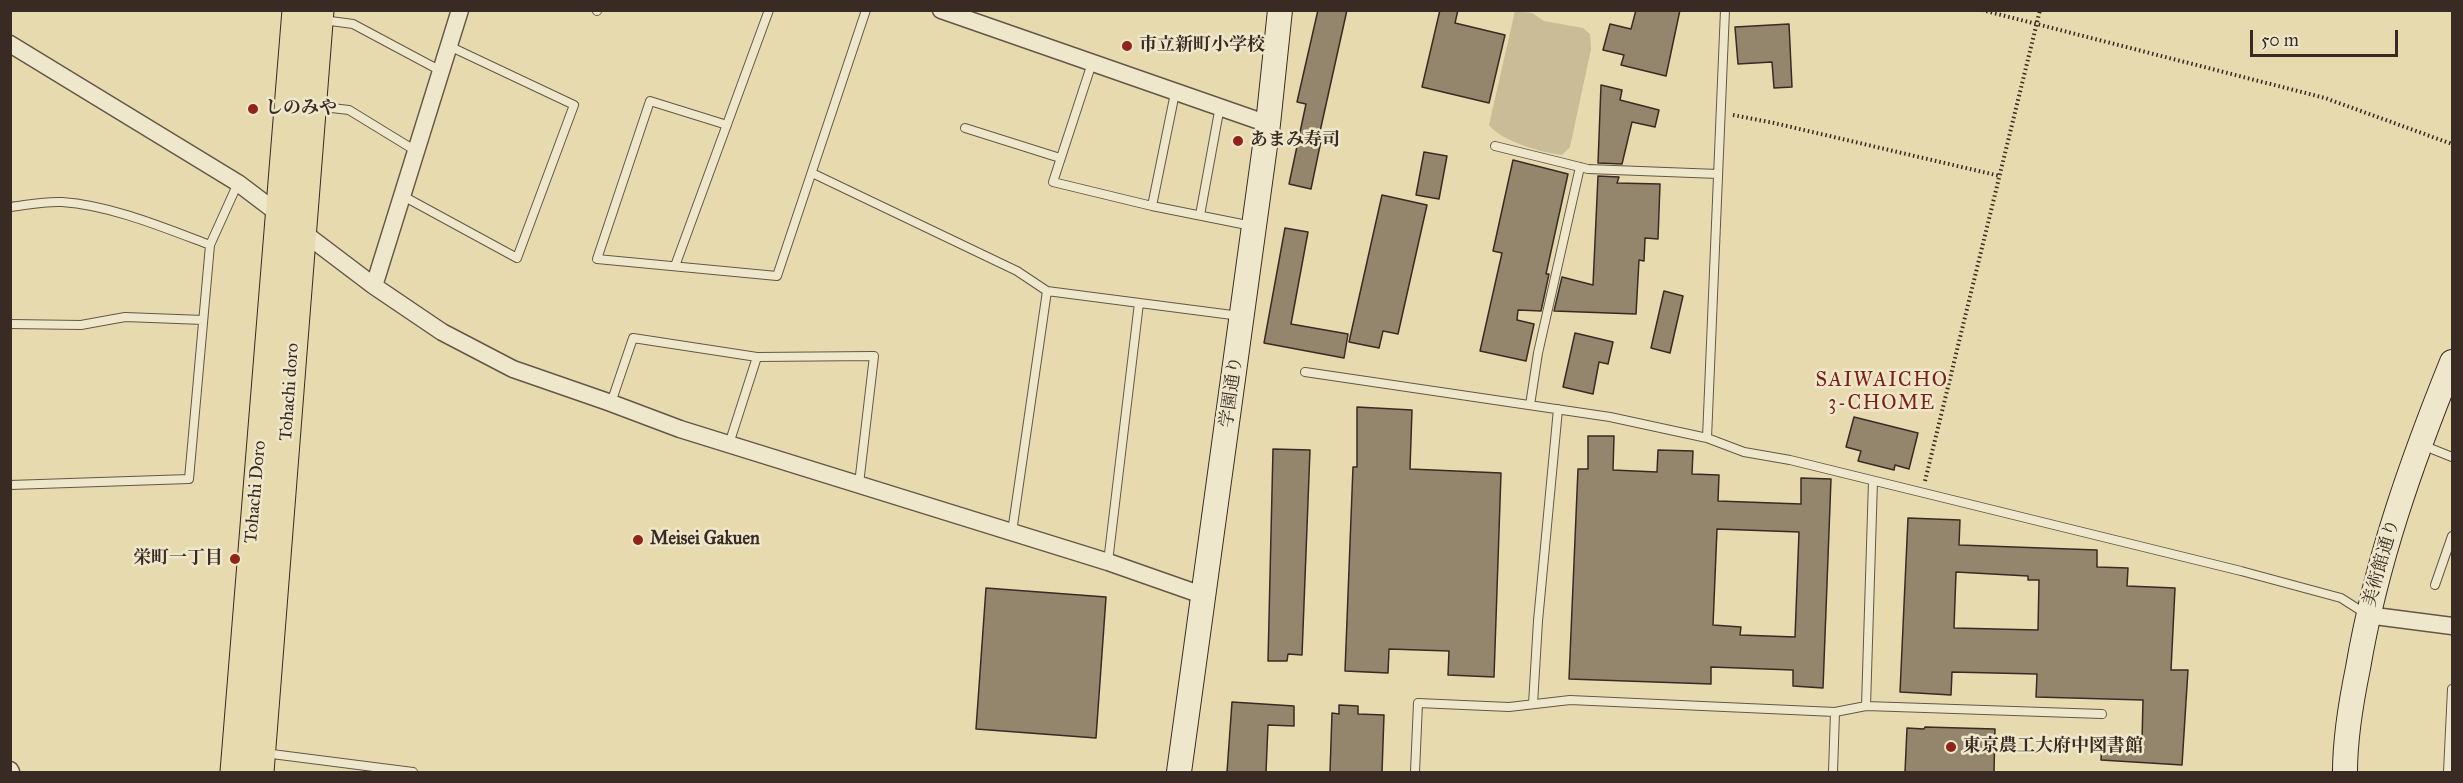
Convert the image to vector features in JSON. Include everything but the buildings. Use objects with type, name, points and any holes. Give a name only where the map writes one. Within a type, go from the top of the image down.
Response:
[{"type":"main road","name":"Tohachi doro","points":[[248,762],[302,232],[312,106],[312,14]]},
{"type":"main road","points":[[278,212],[312,14]]},
{"type":"main road","name":"Tohachi Doro","points":[[248,762],[278,212]]},
{"type":"street","points":[[374,286],[460,10]]},
{"type":"street","points":[[941,10],[1268,124]]},
{"type":"street","name":"学園通り","points":[[1179,772],[1268,124],[1280,10]]},
{"type":"street","points":[[10,44],[238,183],[374,286],[442,332],[513,369],[680,429],[1108,562],[1202,595]]},
{"type":"street","name":"美術館通り","points":[[2345,772],[2352,700],[2367,615],[2419,443],[2452,362]]},
{"type":"street","points":[[2367,615],[2452,627]]},
{"type":"lane","points":[[675,266],[769,10]]},
{"type":"lane","points":[[727,125],[650,101],[597,259],[777,276],[866,10]]},
{"type":"lane","points":[[1707,438],[1725,10]]},
{"type":"lane","points":[[312,14],[353,24],[441,70]]},
{"type":"lane","points":[[403,196],[517,258],[574,105],[449,46]]},
{"type":"lane","points":[[1092,63],[1053,182],[1152,206],[1254,226]]},
{"type":"lane","points":[[1152,206],[1175,93]]},
{"type":"lane","points":[[312,106],[349,110],[416,151]]},
{"type":"lane","points":[[1200,215],[1220,106]]},
{"type":"lane","points":[[965,128],[1060,158]]},
{"type":"lane","points":[[1495,146],[1580,167],[1718,174]]},
{"type":"lane","points":[[1530,405],[1538,353],[1580,167]]},
{"type":"lane","points":[[812,173],[1017,271],[1047,291],[1242,317]]},
{"type":"lane","points":[[10,485],[189,479],[210,245],[238,183]]},
{"type":"lane","points":[[10,207],[61,202],[115,213],[210,245]]},
{"type":"lane","points":[[1012,533],[1047,291]]},
{"type":"lane","points":[[1108,562],[1139,303]]},
{"type":"lane","points":[[10,324],[81,325],[125,316],[203,320]]},
{"type":"lane","points":[[612,403],[633,338],[757,357],[874,356],[860,484]]},
{"type":"lane","points":[[729,444],[757,357]]},
{"type":"lane","points":[[1305,372],[1610,417],[1707,438],[1744,452],[1790,460],[2341,598],[2367,615]]},
{"type":"lane","points":[[1533,704],[1538,621],[1558,409]]},
{"type":"lane","points":[[2419,443],[2452,457]]},
{"type":"lane","points":[[1866,706],[1873,481]]},
{"type":"lane","points":[[2435,585],[2452,536]]},
{"type":"lane","points":[[2448,772],[2452,689]]},
{"type":"lane","points":[[1414,772],[1418,703],[1509,706],[1570,700],[1835,712],[1866,706],[2102,714]]},
{"type":"lane","points":[[1833,772],[1835,712]]},
{"type":"lane","points":[[248,762],[413,772]]},
{"type":"path","points":[[1982,10],[2325,98],[2452,144]]},
{"type":"path","points":[[1922,494],[2040,10]]},
{"type":"path","points":[[1721,113],[1791,126],[2000,176]]},
{"type":"shaded area","points":[[1515,11],[1532,13],[1544,21],[1583,28],[1590,34],[1591,49],[1570,147],[1562,155],[1544,152],[1512,141],[1489,125]]},
{"type":"place","name":"市立新町小学校","points":[[1127,46]]},
{"type":"place","name":"しのみや","points":[[253,109]]},
{"type":"place","name":"あまみ寿司","points":[[1238,141]]},
{"type":"place","name":"Meisei Gakuen","points":[[638,540]]},
{"type":"place","name":"栄町一丁目","points":[[235,559]]},
{"type":"place","name":"東京農工大府中図書館","points":[[1951,747]]},
{"type":"district","name":"SAIWAICHO 3-CHOME","points":[[1882,392]]}]
